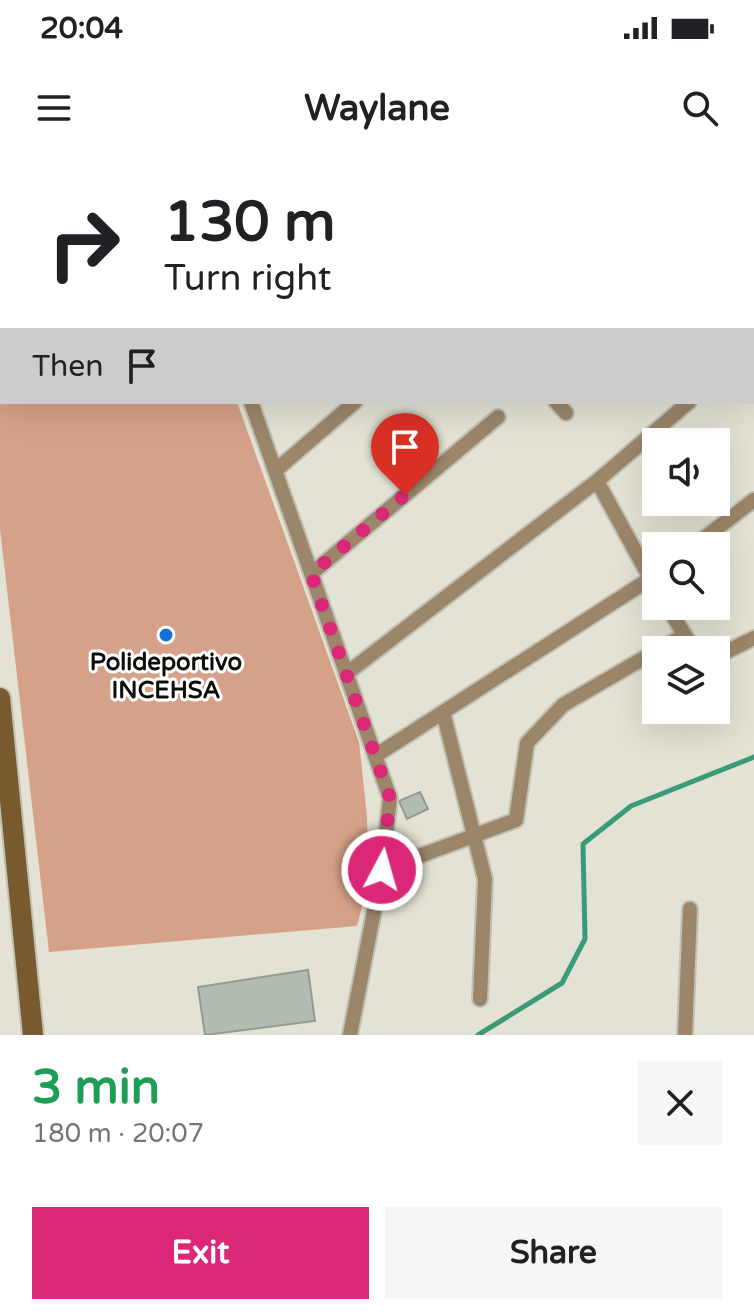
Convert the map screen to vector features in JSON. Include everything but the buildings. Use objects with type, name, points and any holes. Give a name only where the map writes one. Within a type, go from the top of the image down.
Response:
[{"type":"main road","points":[[0,698],[33,1035]]},
{"type":"street","points":[[252,404],[390,798],[382,870],[350,1035]]},
{"type":"street","points":[[275,471],[353,404]]},
{"type":"street","points":[[346,674],[597,481],[687,404]]},
{"type":"street","points":[[311,574],[498,417]]},
{"type":"street","points":[[597,481],[642,560]]},
{"type":"street","points":[[712,532],[754,500]]},
{"type":"street","points":[[375,756],[642,588]]},
{"type":"street","points":[[676,620],[685,635]]},
{"type":"street","points":[[730,650],[754,638]]},
{"type":"street","points":[[382,870],[516,820],[527,743],[563,705],[642,660]]},
{"type":"street","points":[[443,712],[485,879],[480,999]]},
{"type":"street","points":[[685,1035],[690,909]]},
{"type":"shaded area","name":"Polideportivo INCEHSA","points":[[0,404],[238,404],[359,742],[367,816],[368,883],[357,926],[49,952],[0,529]]},
{"type":"waterway","points":[[478,1035],[562,983],[585,939],[583,844],[631,806],[754,757]]},
{"type":"place","name":"Polideportivo INCEHSA","points":[[166,635]]},
{"type":"route","points":[[382,870],[390,798],[311,574],[405,495]]}]
